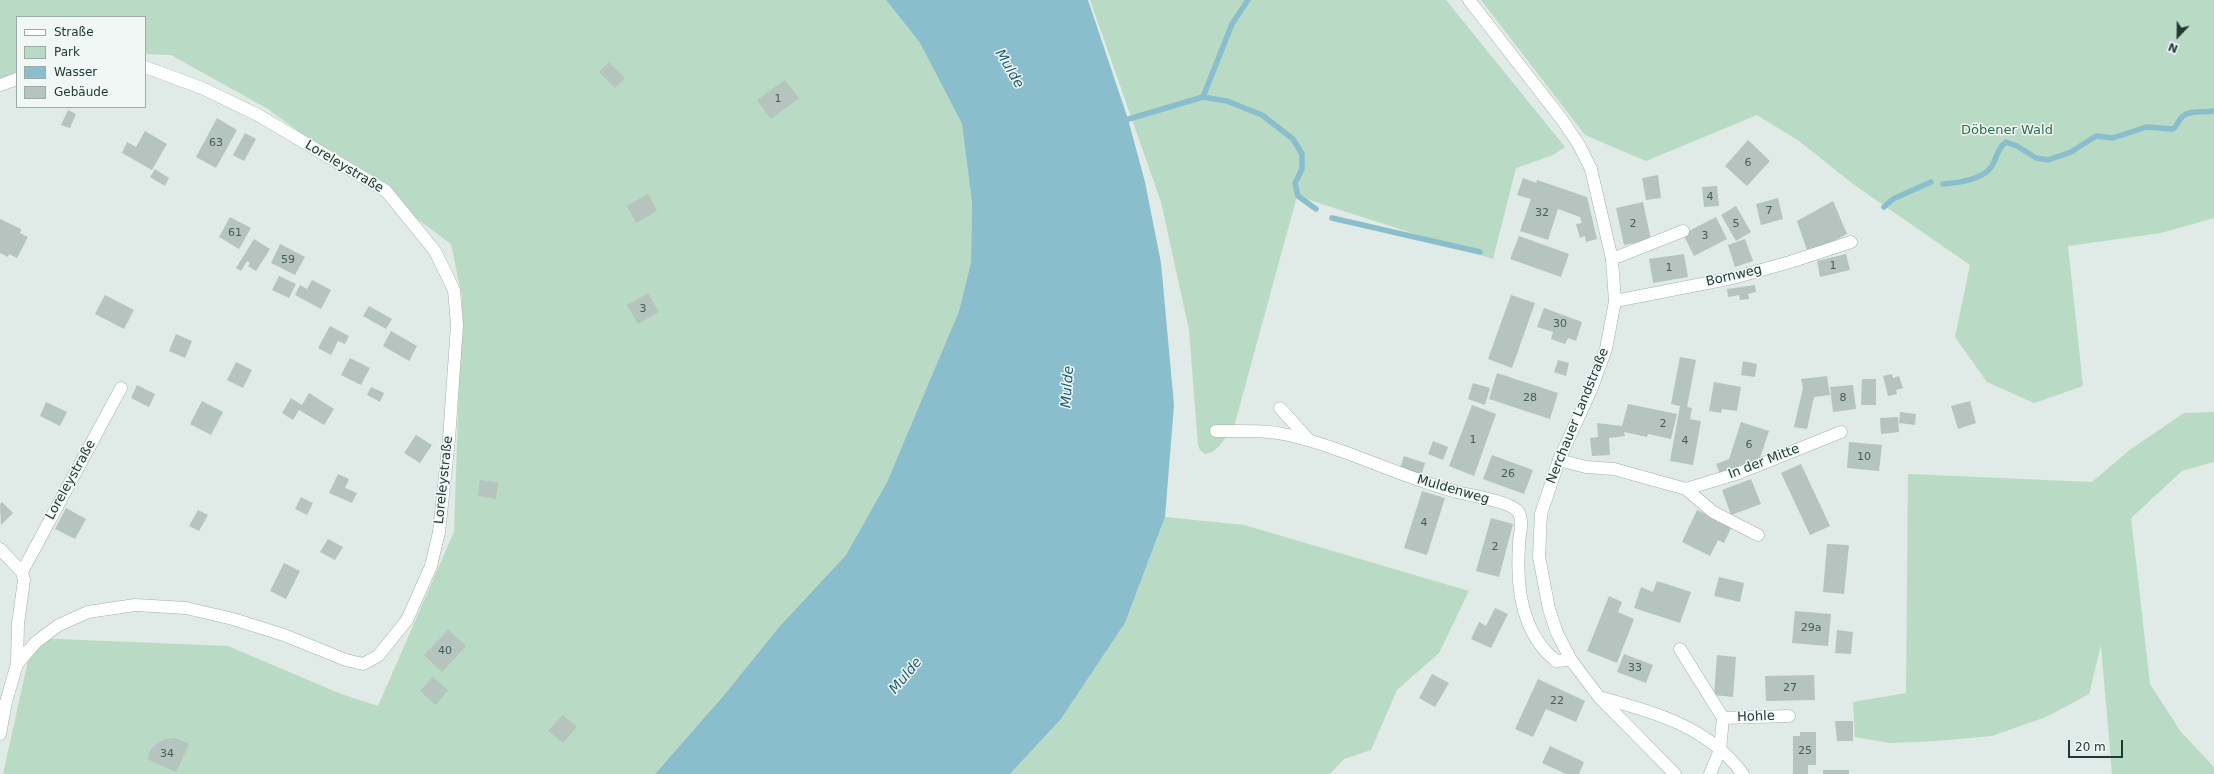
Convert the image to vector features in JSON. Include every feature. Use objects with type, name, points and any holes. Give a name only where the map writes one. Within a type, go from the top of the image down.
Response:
[{"type":"street","name":"Nerchauer Landstraße","points":[[1469,0],[1526,71],[1563,120],[1579,145],[1591,169],[1612,259],[1615,301],[1606,349],[1591,390],[1559,460],[1541,514],[1539,557],[1549,609],[1558,633],[1571,660],[1599,696],[1675,774]]},
{"type":"street","name":"Loreleystraße","points":[[17,664],[36,642],[59,625],[88,612],[135,605],[186,608],[233,619],[284,635],[346,660],[363,664],[378,656],[407,620],[431,566],[439,532],[449,439],[457,325],[454,290],[435,251],[386,191],[258,115],[202,88],[146,67]]},
{"type":"street","points":[[0,85],[16,79]]},
{"type":"street","points":[[1612,259],[1683,231]]},
{"type":"street","name":"Bornweg","points":[[1615,301],[1733,278],[1790,262],[1851,242]]},
{"type":"street","name":"Loreleystraße","points":[[0,734],[6,702],[17,664],[18,624],[24,593],[24,580],[22,572],[121,388]]},
{"type":"street","points":[[1280,408],[1309,440]]},
{"type":"street","name":"Muldenweg","points":[[1216,431],[1261,431],[1309,440],[1434,486],[1506,504],[1518,511],[1522,520],[1517,564],[1521,603],[1531,628],[1544,651],[1556,661],[1571,660]]},
{"type":"street","name":"In der Mitte","points":[[1686,489],[1739,473],[1842,432]]},
{"type":"street","points":[[1559,460],[1586,467],[1614,469],[1686,489],[1713,512],[1758,535]]},
{"type":"street","points":[[0,549],[22,572]]},
{"type":"street","points":[[1680,649],[1723,718],[1720,750],[1710,774]]},
{"type":"street","points":[[1599,696],[1667,717],[1698,733],[1727,755],[1743,774]]},
{"type":"street","name":"Hohle","points":[[1723,718],[1789,716]]},
{"type":"green space","points":[[0,0],[886,0],[920,43],[962,124],[972,203],[971,262],[959,311],[887,482],[846,555],[779,627],[725,694],[655,774],[3,774],[33,638],[228,646],[341,694],[378,706],[454,532],[462,297],[451,244],[268,109],[171,55],[146,54],[146,16],[16,16],[16,72],[0,79]]},
{"type":"green space","points":[[1090,0],[1446,0],[1565,147],[1553,155],[1516,168],[1493,259],[1297,196],[1235,423],[1219,447],[1210,453],[1205,454],[1200,450],[1198,445],[1189,330],[1161,202]]},
{"type":"green space","name":"Döbener Wald","points":[[1481,0],[2214,0],[2214,218],[2161,233],[2068,246],[2083,386],[2034,403],[1987,382],[1955,337],[1970,265],[1853,184],[1799,141],[1757,115],[1646,161],[1585,135]]},
{"type":"green space","points":[[2214,412],[2214,462],[2182,471],[2131,518],[2150,684],[2181,732],[2214,767],[2214,774],[2112,774],[2101,645],[2089,694],[2046,717],[1992,736],[1889,743],[1855,737],[1853,702],[1906,693],[1908,474],[2092,482],[2131,449],[2184,413]]},
{"type":"green space","points":[[1165,517],[1244,525],[1469,591],[1439,653],[1397,690],[1371,750],[1344,759],[1330,774],[1010,774],[1061,719],[1125,623]]},
{"type":"water","name":"Mulde","points":[[886,0],[1088,0],[1128,119],[1145,182],[1161,263],[1174,405],[1165,517],[1125,623],[1061,719],[1010,774],[655,774],[725,694],[779,627],[846,555],[887,482],[959,311],[971,262],[972,203],[962,124],[920,43]]},
{"type":"building","points":[[609,62],[625,78],[615,88],[599,72]]},
{"type":"building","points":[[785,80],[799,98],[771,119],[757,100]]},
{"type":"building","points":[[68,110],[76,114],[70,128],[61,125]]},
{"type":"building","points":[[217,118],[237,130],[216,168],[196,157]]},
{"type":"building","points":[[145,131],[167,144],[152,170],[122,153],[127,142],[136,147]]},
{"type":"building","points":[[245,133],[256,139],[244,161],[233,155]]},
{"type":"building","points":[[1748,140],[1770,161],[1747,186],[1725,166]]},
{"type":"building","points":[[155,169],[169,178],[165,186],[150,177]]},
{"type":"building","points":[[1658,175],[1661,198],[1646,200],[1642,178]]},
{"type":"building","points":[[1523,178],[1536,183],[1537,180],[1587,197],[1597,239],[1586,242],[1585,236],[1580,238],[1576,224],[1582,223],[1580,217],[1558,209],[1548,240],[1520,231],[1531,199],[1517,195]]},
{"type":"building","points":[[1717,186],[1719,206],[1704,207],[1702,187]]},
{"type":"building","points":[[648,194],[657,211],[636,223],[627,206]]},
{"type":"building","points":[[1778,198],[1783,219],[1761,225],[1756,204]]},
{"type":"building","points":[[1833,201],[1847,234],[1826,245],[1807,250],[1797,221]]},
{"type":"building","points":[[1643,202],[1651,240],[1624,245],[1616,208]]},
{"type":"building","points":[[1736,206],[1751,232],[1736,241],[1721,215]]},
{"type":"building","points":[[230,217],[251,228],[239,249],[219,237]]},
{"type":"building","points":[[1716,217],[1727,239],[1694,256],[1683,234]]},
{"type":"building","points":[[0,219],[21,229],[20,233],[28,237],[17,258],[9,254],[8,257],[0,253]]},
{"type":"building","points":[[1519,236],[1569,254],[1561,277],[1510,259]]},
{"type":"building","points":[[254,239],[270,249],[256,271],[248,266],[250,263],[247,261],[241,271],[236,268]]},
{"type":"building","points":[[1745,239],[1753,261],[1735,267],[1728,245]]},
{"type":"building","points":[[280,244],[305,257],[295,275],[271,263]]},
{"type":"building","points":[[1684,254],[1688,277],[1653,283],[1649,259]]},
{"type":"building","points":[[1846,254],[1850,270],[1820,277],[1817,261]]},
{"type":"building","points":[[279,276],[296,284],[289,298],[272,290]]},
{"type":"building","points":[[312,280],[331,290],[321,309],[295,295],[300,285],[307,289]]},
{"type":"building","points":[[1755,285],[1756,292],[1748,294],[1749,299],[1740,300],[1739,295],[1728,297],[1727,289]]},
{"type":"building","points":[[648,293],[659,312],[638,324],[627,305]]},
{"type":"building","points":[[105,295],[134,310],[124,329],[95,314]]},
{"type":"building","points":[[1511,295],[1535,303],[1512,368],[1488,359]]},
{"type":"building","points":[[369,306],[392,319],[386,329],[363,316]]},
{"type":"building","points":[[1544,308],[1582,322],[1576,341],[1568,338],[1565,344],[1551,339],[1553,332],[1537,327]]},
{"type":"building","points":[[330,326],[349,336],[345,344],[338,341],[331,355],[318,348]]},
{"type":"building","points":[[391,331],[417,346],[409,361],[383,346]]},
{"type":"building","points":[[176,334],[192,341],[185,358],[169,351]]},
{"type":"building","points":[[1680,357],[1696,360],[1687,407],[1692,408],[1690,419],[1701,421],[1693,465],[1670,461],[1680,406],[1671,404]]},
{"type":"building","points":[[350,358],[370,368],[361,385],[341,375]]},
{"type":"building","points":[[1558,360],[1569,363],[1566,376],[1554,372]]},
{"type":"building","points":[[1743,361],[1757,364],[1755,377],[1741,375]]},
{"type":"building","points":[[236,362],[252,370],[243,388],[227,380]]},
{"type":"building","points":[[1497,373],[1558,393],[1550,419],[1489,399]]},
{"type":"building","points":[[1892,374],[1893,378],[1899,376],[1903,388],[1896,390],[1897,394],[1888,396],[1883,376]]},
{"type":"building","points":[[1827,376],[1830,395],[1814,397],[1807,429],[1794,427],[1803,388],[1801,379]]},
{"type":"building","points":[[1862,379],[1876,379],[1876,405],[1861,405]]},
{"type":"building","points":[[1714,382],[1741,387],[1737,411],[1722,409],[1721,413],[1709,411]]},
{"type":"building","points":[[1473,383],[1490,388],[1485,405],[1468,399]]},
{"type":"building","points":[[137,385],[155,394],[149,407],[131,398]]},
{"type":"building","points":[[1853,385],[1856,409],[1833,412],[1830,387]]},
{"type":"building","points":[[371,387],[384,393],[380,402],[367,395]]},
{"type":"building","points":[[309,393],[334,409],[324,425],[299,410],[293,420],[282,413],[291,398],[302,405]]},
{"type":"building","points":[[202,401],[223,412],[211,435],[190,424]]},
{"type":"building","points":[[1970,401],[1976,423],[1958,429],[1951,406]]},
{"type":"building","points":[[46,402],[67,412],[60,426],[40,416]]},
{"type":"building","points":[[1628,404],[1677,414],[1671,439],[1648,434],[1647,437],[1624,432],[1625,436],[1609,438],[1610,455],[1592,456],[1590,438],[1598,437],[1597,423],[1622,426]]},
{"type":"building","points":[[1472,405],[1496,414],[1474,476],[1449,466]]},
{"type":"building","points":[[1900,412],[1916,414],[1915,425],[1899,423]]},
{"type":"building","points":[[1898,417],[1899,432],[1881,434],[1880,418]]},
{"type":"building","points":[[1741,422],[1769,431],[1759,461],[1721,476],[1716,464],[1729,459]]},
{"type":"building","points":[[416,435],[432,445],[420,463],[404,453]]},
{"type":"building","points":[[1433,441],[1448,447],[1443,460],[1428,454]]},
{"type":"building","points":[[1849,442],[1882,445],[1879,471],[1847,468]]},
{"type":"building","points":[[1492,455],[1533,470],[1524,494],[1483,479]]},
{"type":"building","points":[[1404,456],[1425,463],[1421,476],[1400,469]]},
{"type":"building","points":[[1801,464],[1830,526],[1810,535],[1781,473]]},
{"type":"building","points":[[338,474],[349,479],[345,488],[357,493],[352,503],[329,493]]},
{"type":"building","points":[[1751,479],[1761,504],[1731,515],[1722,490]]},
{"type":"building","points":[[480,480],[498,482],[496,499],[478,496]]},
{"type":"building","points":[[1422,491],[1445,498],[1427,555],[1404,548]]},
{"type":"building","points":[[301,497],[313,503],[307,515],[295,509]]},
{"type":"building","points":[[2,502],[13,513],[1,525],[0,504]]},
{"type":"building","points":[[66,508],[86,519],[75,539],[55,529]]},
{"type":"building","points":[[198,510],[208,515],[199,531],[189,526]]},
{"type":"building","points":[[1697,510],[1732,526],[1724,543],[1718,540],[1710,556],[1682,542]]},
{"type":"building","points":[[1491,518],[1513,524],[1499,577],[1476,571]]},
{"type":"building","points":[[328,539],[343,547],[335,560],[320,552]]},
{"type":"building","points":[[1827,544],[1849,545],[1844,594],[1823,592]]},
{"type":"building","points":[[284,563],[300,571],[286,599],[270,591]]},
{"type":"building","points":[[1719,577],[1744,583],[1740,602],[1714,596]]},
{"type":"building","points":[[1657,581],[1691,592],[1680,623],[1634,608],[1641,587],[1653,592]]},
{"type":"building","points":[[1609,596],[1622,602],[1618,612],[1634,619],[1617,663],[1587,651]]},
{"type":"building","points":[[1495,608],[1508,614],[1491,648],[1471,639],[1479,622],[1486,626]]},
{"type":"building","points":[[1795,611],[1831,614],[1828,646],[1792,643]]},
{"type":"building","points":[[448,630],[466,646],[442,672],[424,655]]},
{"type":"building","points":[[1837,630],[1853,632],[1851,654],[1835,653]]},
{"type":"building","points":[[1624,654],[1653,665],[1646,683],[1617,672]]},
{"type":"building","points":[[1717,655],[1736,657],[1733,697],[1714,695]]},
{"type":"building","points":[[1432,674],[1449,683],[1435,707],[1419,698]]},
{"type":"building","points":[[1814,675],[1815,700],[1766,701],[1765,676]]},
{"type":"building","points":[[433,677],[448,690],[436,705],[420,691]]},
{"type":"building","points":[[1538,679],[1585,701],[1576,722],[1546,709],[1533,737],[1515,729]]},
{"type":"building","points":[[563,715],[577,727],[563,743],[548,731]]},
{"type":"building","points":[[1835,721],[1853,721],[1853,741],[1837,741]]},
{"type":"building","points":[[1800,732],[1816,732],[1816,765],[1808,765],[1808,774],[1793,774],[1793,736],[1800,736]]},
{"type":"building","points":[[176,738],[189,744],[176,772],[147,759],[151,749],[158,743],[165,739]]},
{"type":"building","points":[[1550,746],[1584,762],[1579,774],[1566,774],[1542,763]]},
{"type":"building","points":[[1823,770],[1849,770],[1849,774],[1823,774]]},
{"type":"waterway","points":[[1122,121],[1203,97],[1232,24],[1248,0]]},
{"type":"waterway","points":[[1203,97],[1227,101],[1262,115],[1293,139],[1302,154],[1302,169],[1295,183],[1298,196],[1316,209]]},
{"type":"waterway","points":[[1943,184],[1969,180],[1983,175],[1992,166],[1999,150],[2006,142],[2017,146],[2036,158],[2048,160],[2071,152],[2096,136],[2113,138],[2146,127],[2173,129],[2186,114],[2214,111]]},
{"type":"waterway","points":[[1884,207],[1893,199],[1931,182]]},
{"type":"waterway","points":[[1332,218],[1480,252]]}]
